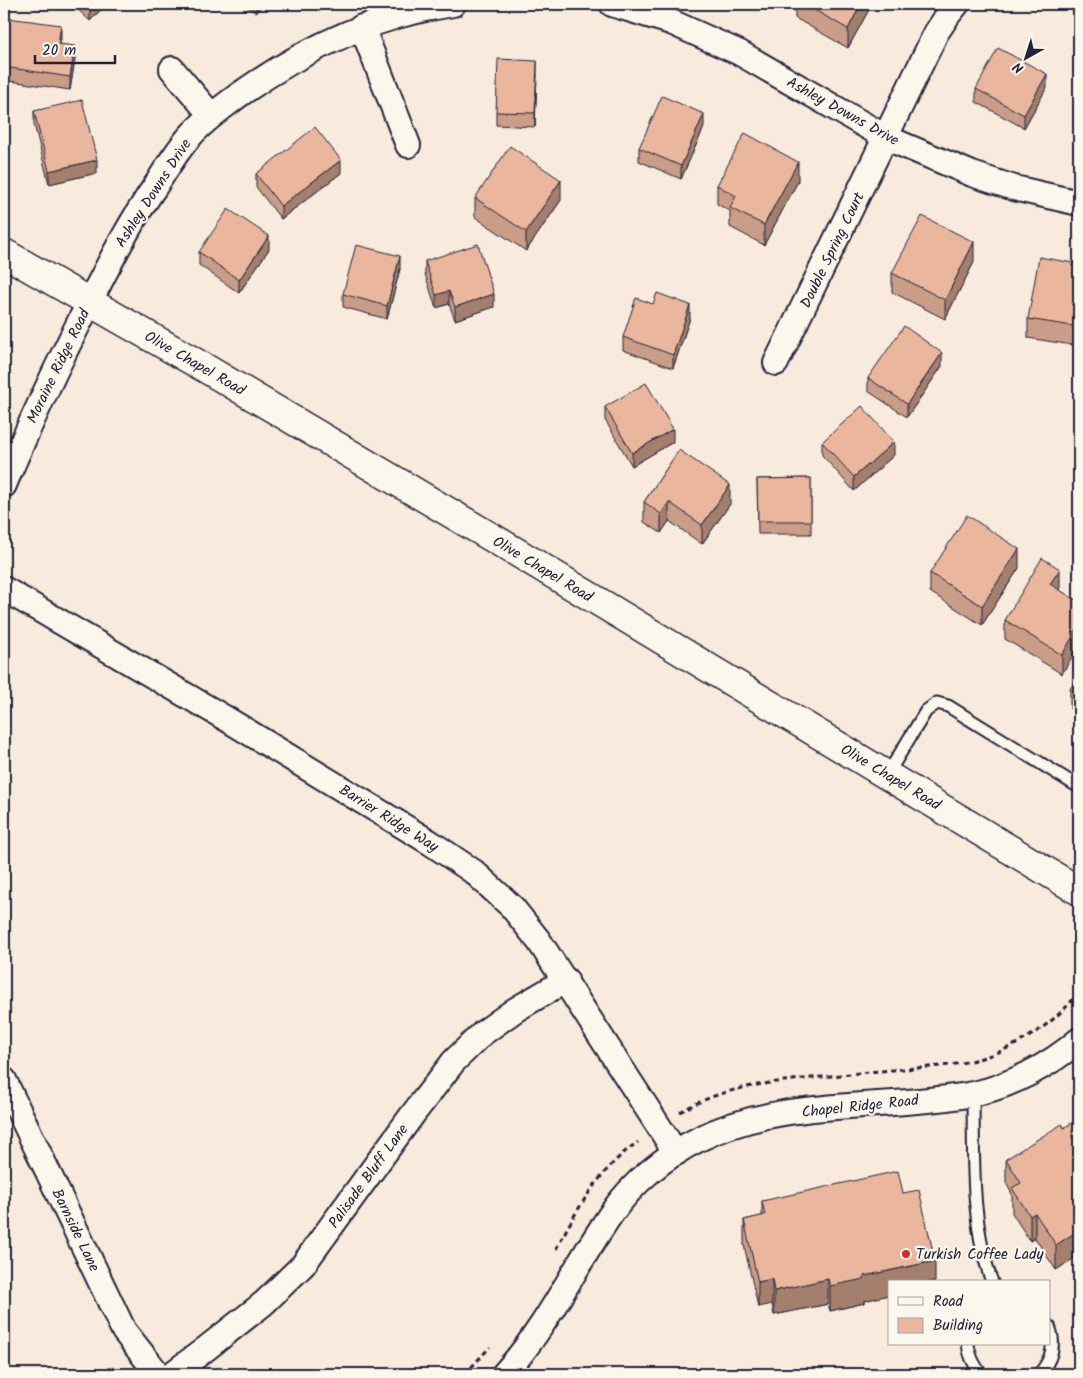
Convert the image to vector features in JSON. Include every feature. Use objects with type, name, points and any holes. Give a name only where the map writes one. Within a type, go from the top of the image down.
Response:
[{"type":"main road","name":"Olive Chapel Road","points":[[4,252],[205,368],[1079,891]]},
{"type":"street","name":"Ashley Downs Drive","points":[[89,302],[144,202],[191,135],[211,115],[256,83],[303,54],[362,27],[433,6],[453,4]]},
{"type":"street","name":"Ashley Downs Drive","points":[[612,4],[671,22],[740,53],[887,138],[972,174],[1014,188],[1079,203]]},
{"type":"street","name":"Double Spring Court","points":[[776,363],[936,34],[957,4]]},
{"type":"street","points":[[362,27],[408,146]]},
{"type":"street","points":[[172,69],[211,115]]},
{"type":"street","name":"Moraine Ridge Road","points":[[4,485],[26,430],[89,302]]},
{"type":"street","name":"Barrier Ridge Way","points":[[4,589],[225,718],[431,843],[474,872],[512,907],[539,941],[566,980],[676,1153]]},
{"type":"street","name":"Palisade Bluff Lane","points":[[172,1374],[203,1352],[264,1303],[303,1265],[412,1114],[454,1061],[483,1033],[515,1010],[566,980]]},
{"type":"street","name":"Chapel Ridge Road","points":[[504,1374],[536,1336],[611,1213],[639,1182],[676,1153],[699,1139],[728,1127],[819,1107],[897,1103],[973,1094],[1028,1073],[1051,1061],[1079,1040]]},
{"type":"street","name":"Barnside Lane","points":[[4,1080],[124,1331],[158,1374]]},
{"type":"lane","points":[[887,775],[926,711],[937,703],[948,706],[1079,787]]},
{"type":"lane","points":[[973,1094],[976,1207],[982,1244],[991,1280]]},
{"type":"lane","points":[[1039,1374],[1046,1367],[1051,1356],[1053,1344],[1050,1330]]},
{"type":"lane","points":[[968,1346],[969,1354],[974,1365],[982,1374]]},
{"type":"path","points":[[677,1114],[694,1104],[766,1082],[928,1067],[980,1059],[1005,1050],[1051,1022],[1076,996]]},
{"type":"path","points":[[554,1252],[573,1217],[598,1180],[623,1153],[637,1142]]},
{"type":"path","points":[[465,1374],[494,1343]]},
{"type":"building","points":[[804,4],[861,4],[848,29]]},
{"type":"building","points":[[8,18],[61,25],[58,44],[75,46],[70,77],[4,67],[4,46]]},
{"type":"building","points":[[998,48],[1047,74],[1024,115],[976,89]]},
{"type":"building","points":[[498,59],[537,61],[535,113],[496,112]]},
{"type":"building","points":[[662,96],[704,114],[681,166],[639,148]]},
{"type":"building","points":[[82,100],[97,160],[49,171],[34,111]]},
{"type":"building","points":[[315,127],[341,160],[281,206],[256,174]]},
{"type":"building","points":[[745,133],[798,162],[764,225],[730,208],[736,196],[717,185]]},
{"type":"building","points":[[510,146],[561,180],[526,232],[475,198]]},
{"type":"building","points":[[228,209],[269,236],[239,280],[199,252]]},
{"type":"building","points":[[922,216],[974,242],[945,300],[892,273]]},
{"type":"building","points":[[478,244],[494,294],[455,307],[449,291],[436,295],[425,261]]},
{"type":"building","points":[[356,245],[400,256],[387,306],[343,294]]},
{"type":"building","points":[[1039,257],[1079,264],[1079,327],[1028,319]]},
{"type":"building","points":[[657,293],[690,305],[673,355],[623,337],[636,298],[653,304]]},
{"type":"building","points":[[904,326],[942,353],[907,404],[868,378]]},
{"type":"building","points":[[646,383],[673,429],[632,453],[605,407]]},
{"type":"building","points":[[862,406],[894,442],[854,477],[822,442]]},
{"type":"building","points":[[679,450],[730,485],[702,525],[669,502],[661,514],[644,502]]},
{"type":"building","points":[[811,478],[811,521],[758,521],[757,479]]},
{"type":"building","points":[[967,515],[1019,549],[982,606],[930,573]]},
{"type":"building","points":[[1042,558],[1060,569],[1050,584],[1079,602],[1079,626],[1062,655],[1005,620]]},
{"type":"building","points":[[1079,676],[1079,696],[1070,689]]},
{"type":"building","points":[[1079,1118],[1079,1230],[1056,1245],[1035,1213],[1030,1216],[1012,1188],[1021,1183],[1006,1159],[1062,1124],[1064,1128]]},
{"type":"building","points":[[898,1171],[903,1193],[919,1190],[935,1261],[864,1276],[864,1279],[830,1286],[828,1279],[774,1291],[772,1279],[758,1282],[744,1220],[765,1215],[762,1201]]},
{"type":"place","name":"Turkish Coffee Lady","points":[[906,1254]]}]
